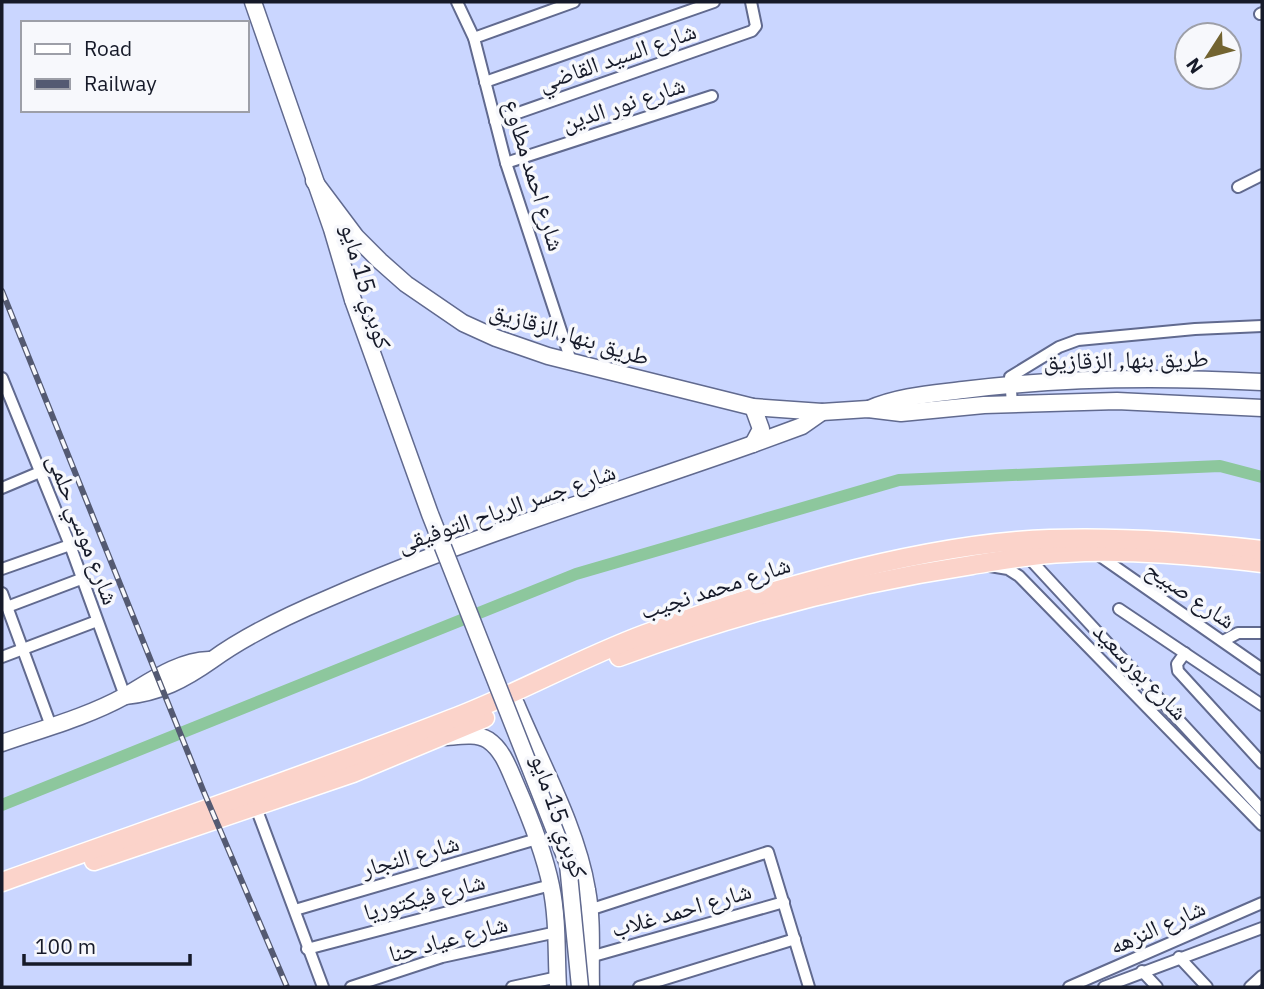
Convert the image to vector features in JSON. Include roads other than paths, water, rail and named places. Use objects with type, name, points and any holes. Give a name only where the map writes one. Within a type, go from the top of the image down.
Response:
[{"type":"highway","name":"شارع محمد نجيب","points":[[213,814],[255,805],[642,635],[752,606],[884,565],[1015,541],[1065,539],[1257,556]]},
{"type":"highway","name":"شارع محمد نجيب","points":[[752,606],[1027,556],[1214,552]]},
{"type":"highway","name":"شارع محمد نجيب","points":[[213,814],[440,738],[606,662],[727,613]]},
{"type":"highway","points":[[2,881],[91,856],[213,814]]},
{"type":"highway","points":[[2,894],[91,856]]},
{"type":"main road","name":"طريق بنها, الزقازيق","points":[[253,2],[325,212]]},
{"type":"main road","name":"طريق بنها, الزقازيق","points":[[314,181],[370,252],[407,284],[463,323],[496,338],[571,361],[753,407],[822,412],[868,409],[901,413],[1012,404],[1117,401],[1262,408]]},
{"type":"main road","name":"كوبري 15 مايو","points":[[325,212],[343,268],[349,302],[434,526],[568,864],[580,987]]},
{"type":"main road","name":"كوبري 15 مايو","points":[[325,212],[328,241],[415,505],[554,855],[564,895],[562,984]]},
{"type":"main road","points":[[343,268],[354,255],[370,252]]},
{"type":"main road","name":"طريق بنها, الزقازيق","points":[[868,409],[901,398],[1011,384],[1128,378],[1262,382]]},
{"type":"main road","points":[[753,407],[761,429],[753,444]]},
{"type":"main road","name":"شارع جسر الرياح التوفيقى","points":[[2,743],[125,696],[162,688],[196,672],[211,660],[303,610],[385,574],[802,426],[822,412]]},
{"type":"main road","points":[[516,704],[574,841],[585,876],[589,910],[591,987]]},
{"type":"main road","points":[[440,738],[474,736],[493,745],[502,754],[537,839],[551,885],[562,984]]},
{"type":"street","name":"شارع احمد مطاوع","points":[[457,2],[474,38],[506,163],[571,361]]},
{"type":"street","points":[[474,38],[574,2]]},
{"type":"street","points":[[485,82],[714,2]]},
{"type":"street","name":"شارع السيد القاضي","points":[[495,121],[752,31],[756,26],[751,2]]},
{"type":"street","name":"شارع نور الدين","points":[[506,163],[712,96]]},
{"type":"street","points":[[1238,187],[1262,175]]},
{"type":"street","points":[[1012,404],[1010,377],[1059,346],[1078,340],[1262,326]]},
{"type":"street","name":"شارع موسي حلمى","points":[[2,379],[6,403],[40,472],[125,696]]},
{"type":"street","points":[[2,486],[40,472]]},
{"type":"street","points":[[2,569],[69,545]]},
{"type":"street","name":"شارع صبيح","points":[[1097,554],[1262,669]]},
{"type":"street","name":"شارع بورسعيد","points":[[1027,556],[1262,810]]},
{"type":"street","name":"شارع بورسعيد","points":[[980,564],[1008,569],[1019,576],[1262,825]]},
{"type":"street","points":[[7,607],[81,579]]},
{"type":"street","points":[[2,593],[51,726]]},
{"type":"street","points":[[1119,609],[1262,705]]},
{"type":"street","points":[[2,657],[97,621]]},
{"type":"street","points":[[1223,642],[1238,633],[1262,633]]},
{"type":"street","points":[[1185,653],[1177,664],[1178,671],[1260,756]]},
{"type":"street","points":[[255,805],[323,987]]},
{"type":"street","name":"شارع النجار","points":[[295,911],[537,839]]},
{"type":"street","points":[[589,910],[768,852],[810,987]]},
{"type":"street","name":"شارع فيكتوريا","points":[[307,949],[551,885]]},
{"type":"street","name":"شارع احمد غلاب","points":[[590,957],[784,902]]},
{"type":"street","name":"شارع النزهه","points":[[1069,987],[1262,903]]},
{"type":"street","points":[[1258,930],[1262,942]]},
{"type":"street","name":"شارع النزهه","points":[[1111,986],[1142,971],[1258,930]]},
{"type":"street","name":"شارع عياد حنا","points":[[351,987],[442,957],[557,932]]},
{"type":"street","points":[[639,987],[795,939]]},
{"type":"street","points":[[1179,957],[1207,987]]},
{"type":"street","points":[[1108,971],[1111,986]]},
{"type":"street","points":[[1142,971],[1157,987]]},
{"type":"street","points":[[1250,987],[1262,976]]},
{"type":"street","points":[[512,987],[562,984]]},
{"type":"waterway","points":[[2,805],[576,574],[899,480],[1220,466],[1262,477]]},
{"type":"railway","points":[[2,291],[203,790],[287,987]]}]
